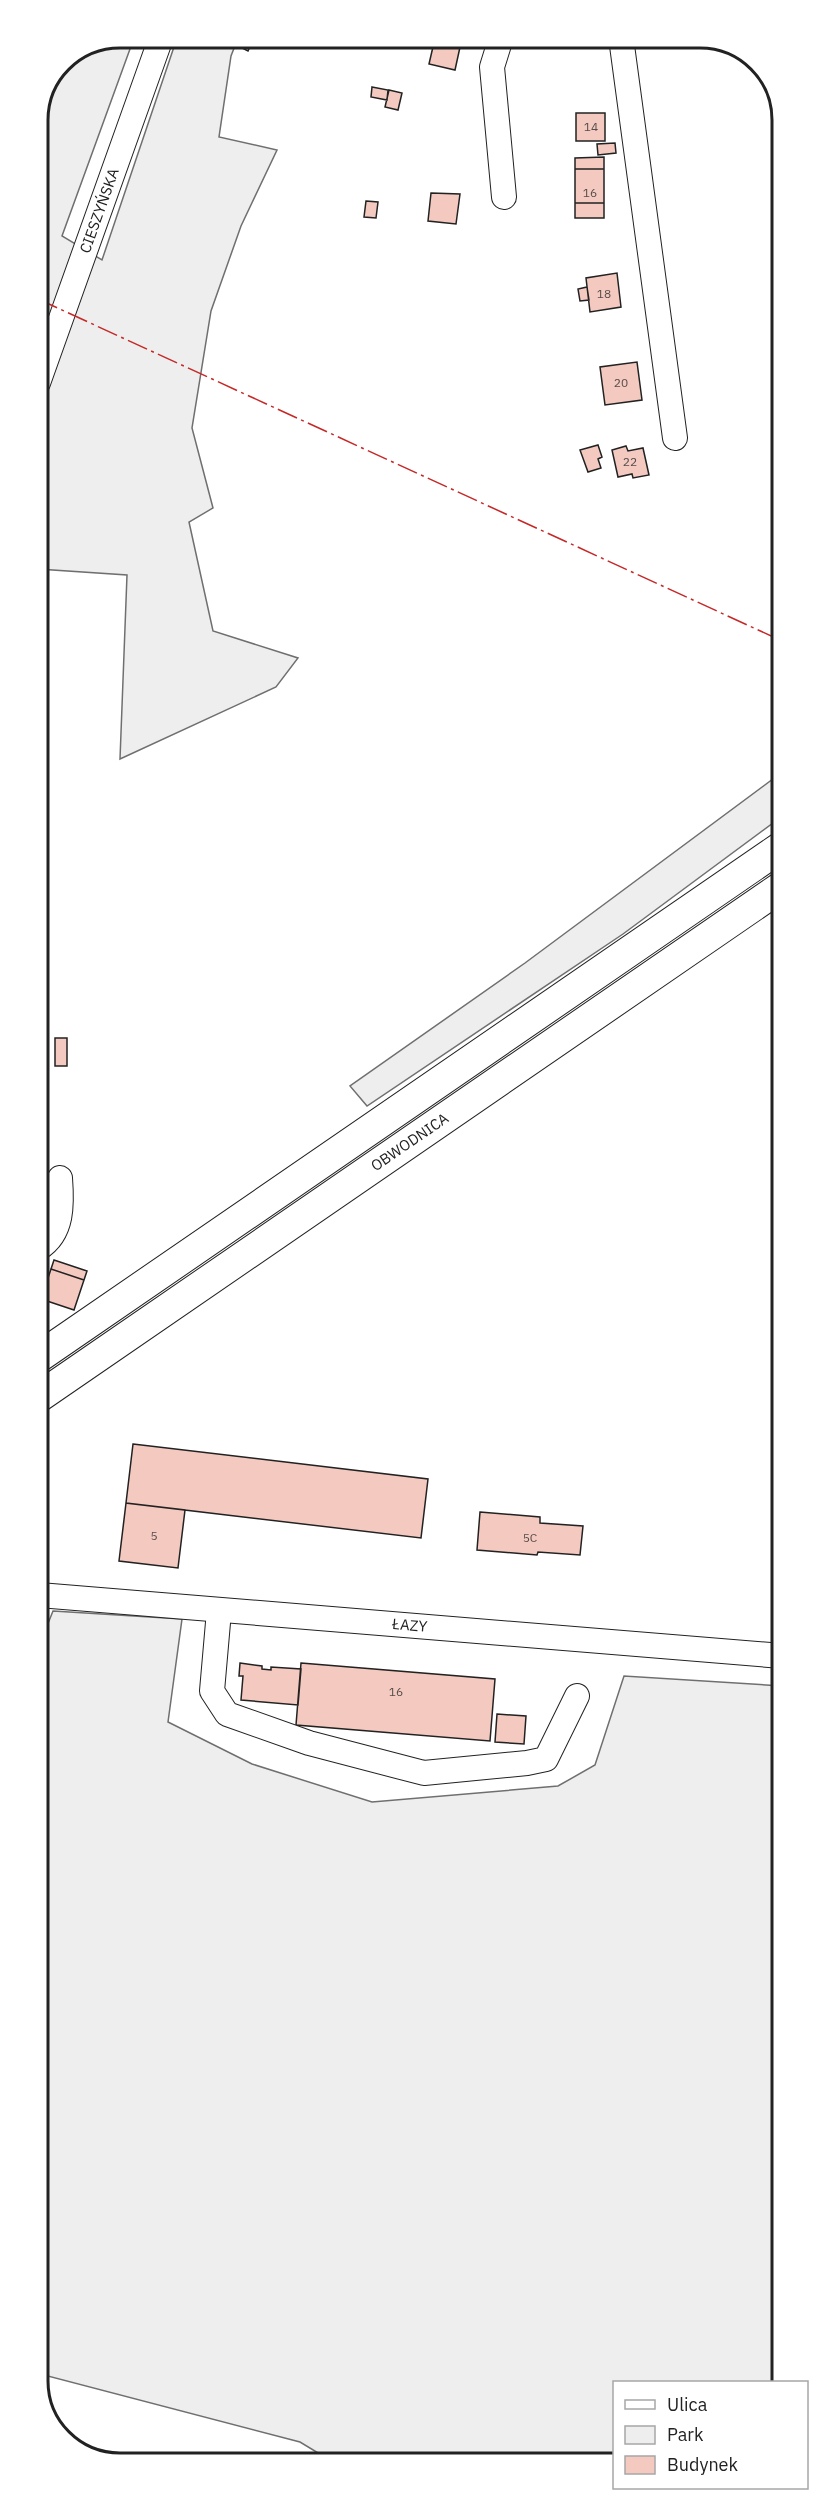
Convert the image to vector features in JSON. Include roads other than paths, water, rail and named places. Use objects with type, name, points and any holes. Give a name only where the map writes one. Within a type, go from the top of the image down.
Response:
[{"type":"main road","points":[[48,1351],[772,853]]},
{"type":"main road","name":"OBWODNICA","points":[[48,1391],[772,893]]},
{"type":"street","name":"CIESZYŃSKA","points":[[48,355],[157,48]]},
{"type":"street","points":[[498,48],[492,67],[504,196]]},
{"type":"street","points":[[622,48],[675,438]]},
{"type":"street","points":[[48,1240],[54,1234],[62,1208],[60,1178]]},
{"type":"street","name":"ŁAZY","points":[[48,1596],[772,1655]]},
{"type":"street","points":[[219,1611],[212,1691],[227,1714],[309,1743],[424,1773],[527,1763],[546,1759],[577,1696]]}]
